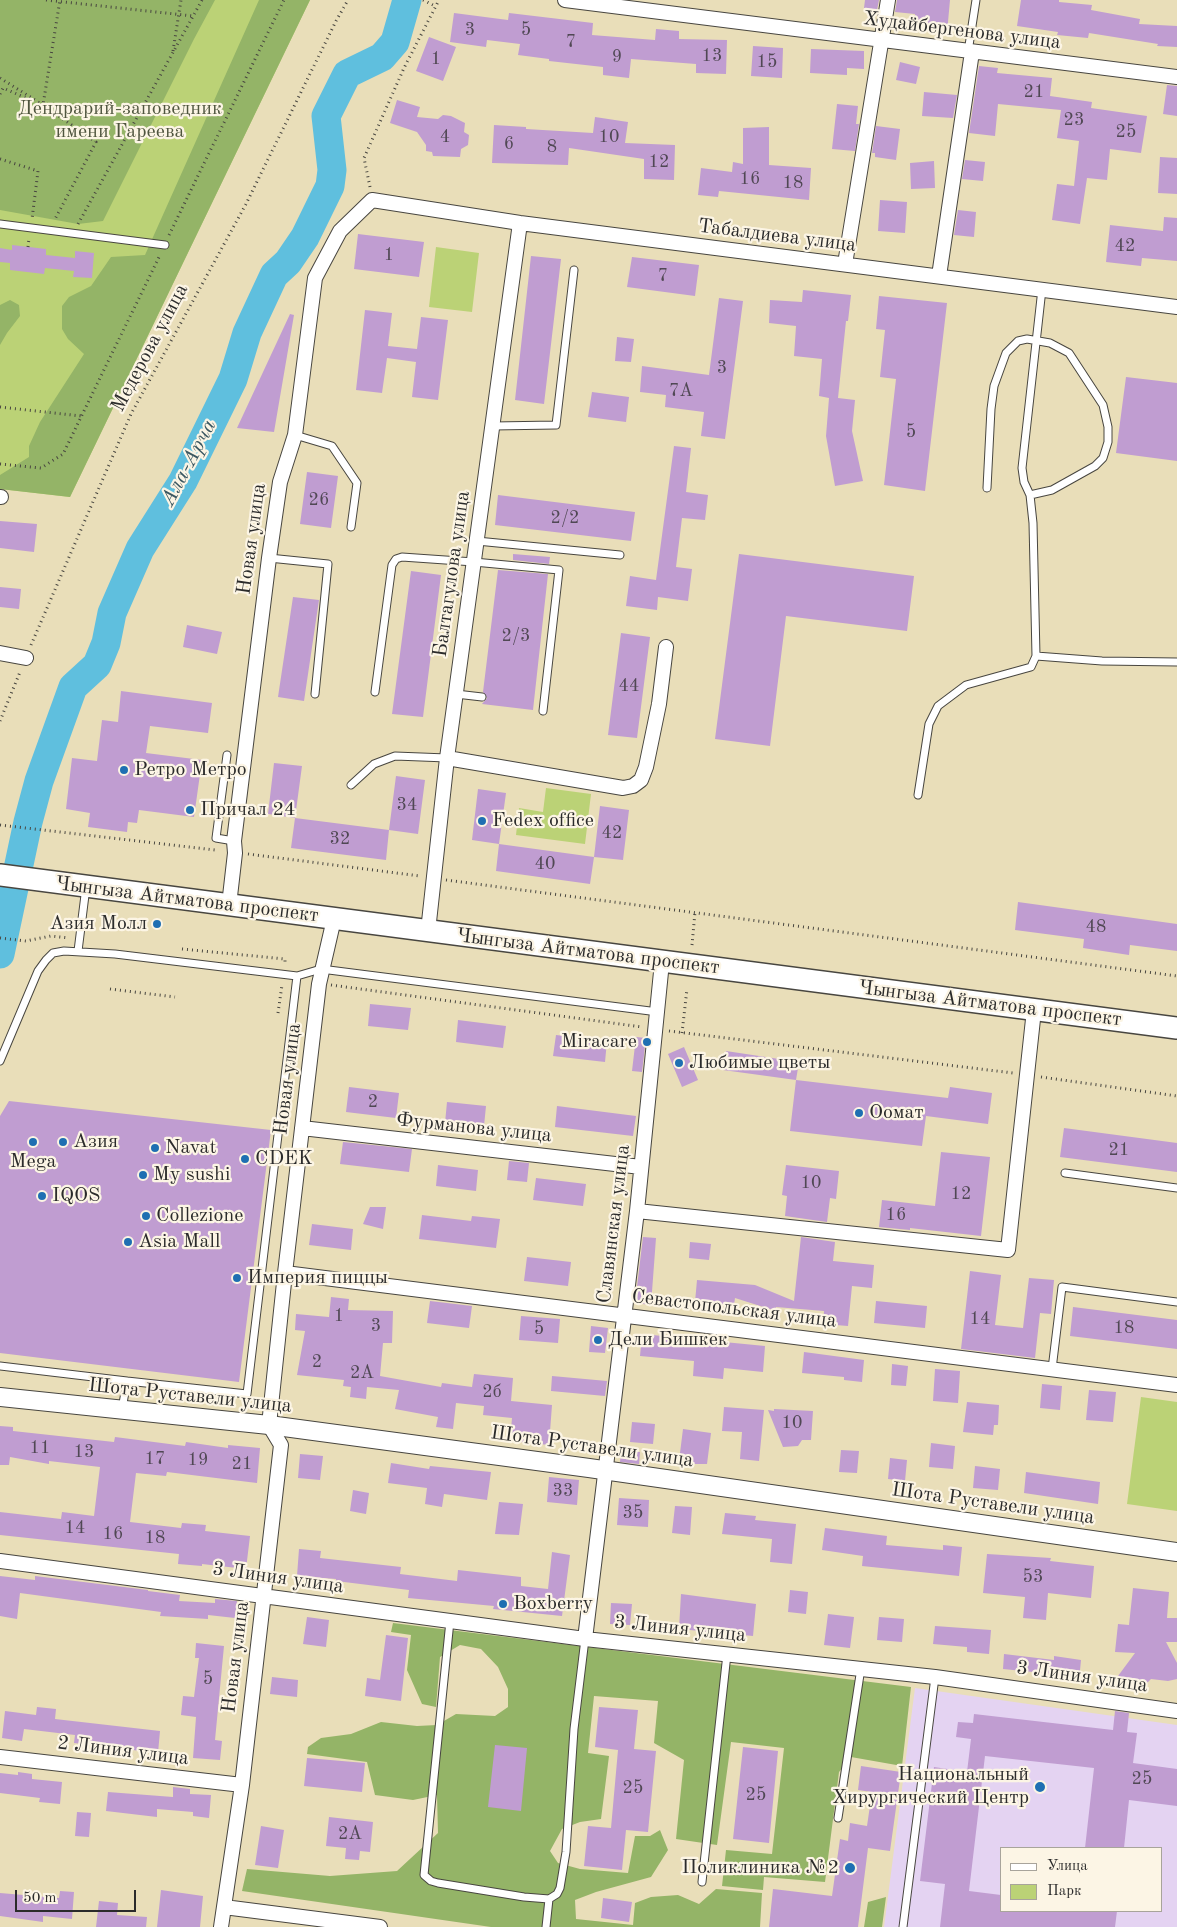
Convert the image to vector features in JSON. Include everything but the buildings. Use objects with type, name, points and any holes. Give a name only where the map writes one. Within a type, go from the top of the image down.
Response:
[{"type":"main road","name":"Чынгыза Айтматова проспект","points":[[0,875],[1177,1028]]},
{"type":"street","name":"Худайбергенова улица","points":[[565,0],[1177,77]]},
{"type":"street","points":[[846,264],[888,0]]},
{"type":"street","points":[[939,276],[970,52]]},
{"type":"street","name":"Табалдиева улица","points":[[372,200],[520,223],[1177,307]]},
{"type":"street","name":"Новая улица","points":[[229,905],[234,847],[269,558],[280,482],[295,435],[315,278],[340,232],[372,200]]},
{"type":"street","name":"Балтагулова улица","points":[[428,931],[447,758],[520,223]]},
{"type":"street","points":[[447,758],[623,788],[633,786],[641,780],[646,767],[659,704],[666,647]]},
{"type":"street","points":[[0,654],[26,658]]},
{"type":"street","name":"Новая улица","points":[[221,1927],[242,1785],[281,1446],[269,1425],[285,1273],[321,969],[334,919]]},
{"type":"street","name":"Славянская улица","points":[[585,1639],[637,1210],[662,962]]},
{"type":"street","points":[[637,1210],[1008,1250],[1034,1010]]},
{"type":"street","name":"Фурманова улица","points":[[302,1128],[641,1167]]},
{"type":"street","name":"Севастопольская улица","points":[[285,1273],[1177,1385]]},
{"type":"street","name":"Шота Руставели улица","points":[[0,1397],[269,1425],[606,1470],[1177,1552]]},
{"type":"street","name":"3 Линия улица","points":[[0,1561],[585,1639],[936,1677],[1177,1711]]},
{"type":"street","name":"2 Линия улица","points":[[0,1757],[242,1785]]},
{"type":"street","points":[[224,1907],[380,1927]]},
{"type":"lane","points":[[970,52],[976,0]]},
{"type":"lane","points":[[0,224],[165,244]]},
{"type":"lane","points":[[492,426],[556,425],[574,270]]},
{"type":"lane","points":[[918,795],[929,724],[938,706],[966,685],[1031,667],[1036,656],[1035,556],[1030,495],[1024,482],[1022,468],[1042,290]]},
{"type":"lane","points":[[987,488],[994,386],[1008,348],[1018,341],[1036,341],[1055,345],[1069,353],[1103,405],[1108,427],[1108,442],[1103,458],[1096,466],[1052,490],[1030,495]]},
{"type":"lane","points":[[295,435],[332,446],[357,483],[351,527]]},
{"type":"lane","points":[[477,540],[620,555]]},
{"type":"lane","points":[[375,692],[392,565],[396,559],[402,557],[559,570],[543,711]]},
{"type":"lane","points":[[269,558],[328,564],[315,694]]},
{"type":"lane","points":[[1036,656],[1102,661],[1177,662]]},
{"type":"lane","points":[[456,694],[482,697]]},
{"type":"lane","points":[[227,756],[216,838],[234,847]]},
{"type":"lane","points":[[350,786],[374,764],[395,756],[447,758]]},
{"type":"lane","points":[[78,951],[86,887]]},
{"type":"lane","points":[[0,1061],[12,1037],[29,991],[46,960],[53,953],[78,951],[297,976],[321,969],[658,1012]]},
{"type":"lane","points":[[0,1366],[247,1394],[297,976]]},
{"type":"lane","points":[[1065,1173],[1177,1188]]},
{"type":"lane","points":[[1052,1369],[1062,1287],[1177,1302]]},
{"type":"lane","points":[[122,1410],[127,1381]]},
{"type":"lane","points":[[450,1621],[424,1875],[426,1879],[438,1883],[524,1897],[549,1899],[557,1894],[560,1888],[566,1852],[574,1729],[585,1639]]},
{"type":"lane","points":[[702,1882],[727,1653]]},
{"type":"lane","points":[[838,1818],[861,1668]]},
{"type":"lane","points":[[903,1927],[936,1677]]},
{"type":"lane","points":[[546,1927],[549,1899]]},
{"type":"path","points":[[46,0],[193,16]]},
{"type":"path","points":[[173,54],[181,0]]},
{"type":"path","points":[[73,233],[202,0]]},
{"type":"path","name":"Медерова улица","points":[[0,721],[132,414],[246,204],[348,0]]},
{"type":"path","points":[[422,0],[435,6]]},
{"type":"path","points":[[372,200],[364,158],[404,68],[439,0]]},
{"type":"path","points":[[43,104],[60,1]]},
{"type":"path","points":[[0,78],[43,104],[96,142],[49,230]]},
{"type":"path","points":[[0,94],[3,88],[43,104]]},
{"type":"path","points":[[0,159],[38,171],[28,247]]},
{"type":"path","points":[[0,407],[81,416]]},
{"type":"path","points":[[0,825],[51,832],[234,847],[434,878],[1177,976]]},
{"type":"path","points":[[692,945],[695,912]]},
{"type":"path","points":[[0,938],[26,941]]},
{"type":"path","points":[[319,984],[645,1028]]},
{"type":"path","points":[[110,989],[175,997]]},
{"type":"path","points":[[682,1033],[687,989]]},
{"type":"path","points":[[669,1031],[1027,1074],[1177,1096]]},
{"type":"shaded area","name":"Национальный Хирургический Центр","points":[[915,1688],[1177,1725],[1177,1927],[884,1927]]},
{"type":"green space","name":"Дендрарий-заповедник имени Гареева","points":[[0,0],[310,0],[70,497],[0,489]]},
{"type":"green space","points":[[0,0],[215,0],[103,221],[78,224],[0,210]]},
{"type":"green space","points":[[259,0],[310,0],[70,497],[0,489],[0,475],[29,457],[29,446],[40,422],[84,354],[68,339],[62,329],[62,306],[69,297],[91,286],[111,257],[145,255]]},
{"type":"green space","points":[[436,247],[479,253],[472,312],[429,307]]},
{"type":"green space","points":[[10,300],[19,305],[20,316],[0,345],[0,305]]},
{"type":"green space","points":[[546,788],[591,794],[585,844],[516,835],[519,808],[543,812]]},
{"type":"green space","points":[[1141,1397],[1177,1402],[1177,1511],[1127,1504]]},
{"type":"green space","points":[[393,1623],[911,1687],[902,1766],[851,1757],[839,1772],[825,1882],[764,1877],[763,1890],[722,1886],[726,1850],[772,1854],[784,1748],[731,1742],[717,1845],[676,1839],[684,1760],[654,1743],[658,1701],[594,1696],[588,1753],[609,1756],[601,1819],[580,1822],[562,1829],[550,1851],[558,1863],[580,1869],[628,1873],[635,1836],[650,1836],[660,1830],[668,1850],[651,1877],[596,1892],[575,1900],[576,1919],[633,1925],[635,1903],[651,1897],[678,1895],[699,1904],[716,1889],[762,1893],[760,1927],[491,1927],[242,1891],[247,1869],[330,1876],[397,1871],[438,1833],[437,1795],[413,1800],[375,1795],[367,1762],[307,1754],[308,1747],[321,1738],[351,1734],[381,1722],[417,1726],[437,1725],[456,1714],[495,1716],[508,1707],[508,1689],[498,1667],[481,1649],[460,1645],[440,1657],[436,1707],[422,1704],[407,1670],[411,1635],[391,1632]]},
{"type":"green space","points":[[886,1897],[882,1927],[864,1927],[868,1902]]},
{"type":"waterway","name":"Ала-Арча","points":[[0,954],[28,822],[39,781],[73,687],[97,665],[106,643],[112,613],[140,549],[183,481],[233,379],[247,333],[274,275],[288,262],[305,237],[330,186],[332,170],[326,116],[347,74],[382,57],[395,42],[407,0]]},
{"type":"place","name":"Ретро Метро","points":[[124,770]]},
{"type":"place","name":"Причал 24","points":[[190,810]]},
{"type":"place","name":"Fedex office","points":[[482,821]]},
{"type":"place","name":"Азия Молл","points":[[157,924]]},
{"type":"place","name":"Miracare","points":[[647,1042]]},
{"type":"place","name":"Любимые цветы","points":[[679,1063]]},
{"type":"place","name":"Оомат","points":[[859,1113]]},
{"type":"place","name":"Mega","points":[[33,1142]]},
{"type":"place","name":"Азия","points":[[63,1142]]},
{"type":"place","name":"Navat","points":[[155,1148]]},
{"type":"place","name":"CDEK","points":[[245,1159]]},
{"type":"place","name":"My sushi","points":[[143,1175]]},
{"type":"place","name":"IQOS","points":[[42,1196]]},
{"type":"place","name":"Cоllezione","points":[[146,1216]]},
{"type":"place","name":"Asia Mall","points":[[128,1242]]},
{"type":"place","name":"Империя пиццы","points":[[237,1278]]},
{"type":"place","name":"Дели Бишкек","points":[[598,1340]]},
{"type":"place","name":"Boxberry","points":[[503,1604]]},
{"type":"place","name":"Национальный Хирургический Центр","points":[[1040,1787]]},
{"type":"place","name":"Поликлиника №2","points":[[850,1868]]}]
